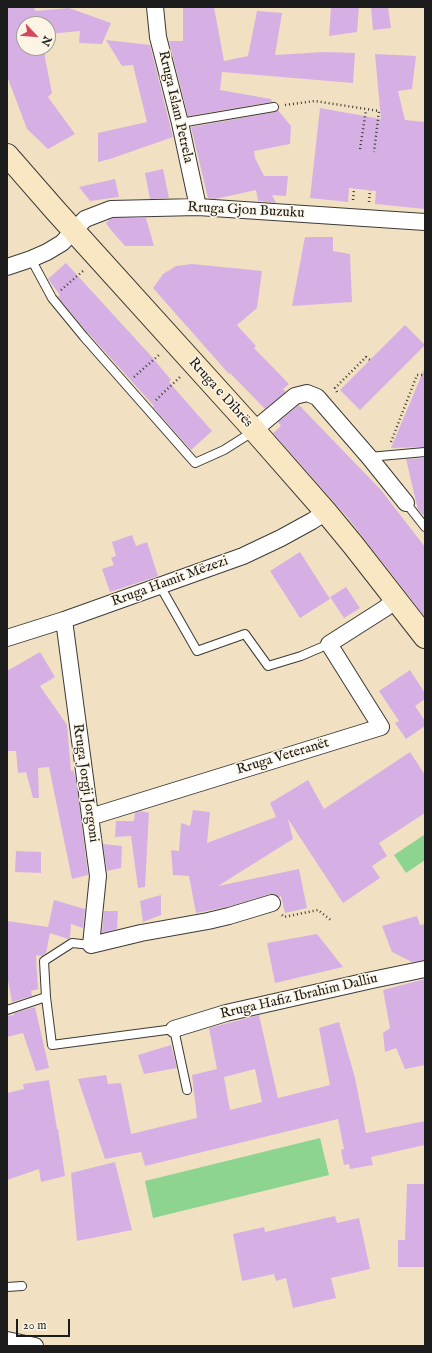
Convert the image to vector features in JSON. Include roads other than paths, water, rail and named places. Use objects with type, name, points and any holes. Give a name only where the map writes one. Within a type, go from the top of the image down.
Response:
[{"type":"main road","name":"Rruga e Dibrës","points":[[7,155],[73,231],[254,430],[326,512],[425,637]]},
{"type":"street","name":"Rruga Islam Petrela","points":[[155,7],[158,37],[180,123],[198,207]]},
{"type":"street","name":"Rruga Gjon Buzuku","points":[[7,267],[47,252],[62,243],[85,219],[111,209],[198,207],[425,222]]},
{"type":"street","points":[[254,430],[295,396],[307,392],[317,397],[369,457],[406,503]]},
{"type":"street","name":"Rruga Hamit Mëzezi","points":[[7,638],[64,620],[243,556],[288,534],[326,512]]},
{"type":"street","points":[[329,644],[396,600]]},
{"type":"street","name":"Rruga Jorgji Jorgoni","points":[[64,620],[98,876],[92,945]]},
{"type":"street","name":"Rruga Veteranët","points":[[90,817],[381,727],[329,644]]},
{"type":"street","points":[[92,945],[141,933],[222,918],[272,903]]},
{"type":"street","name":"Rruga Hafiz Ibrahim Dalliu","points":[[174,1029],[226,1013],[425,969]]},
{"type":"street","points":[[7,1340],[35,1346]]},
{"type":"lane","points":[[180,123],[274,107]]},
{"type":"lane","points":[[31,259],[52,298],[195,463],[224,450],[254,430]]},
{"type":"lane","points":[[369,457],[425,452]]},
{"type":"lane","points":[[406,503],[425,527]]},
{"type":"lane","points":[[160,586],[197,651],[245,634],[268,666],[301,656],[329,644]]},
{"type":"lane","points":[[92,945],[72,943],[44,961],[46,997],[52,1045],[174,1029],[187,1090]]},
{"type":"lane","points":[[7,1010],[46,997]]},
{"type":"lane","points":[[7,1287],[22,1286]]}]
